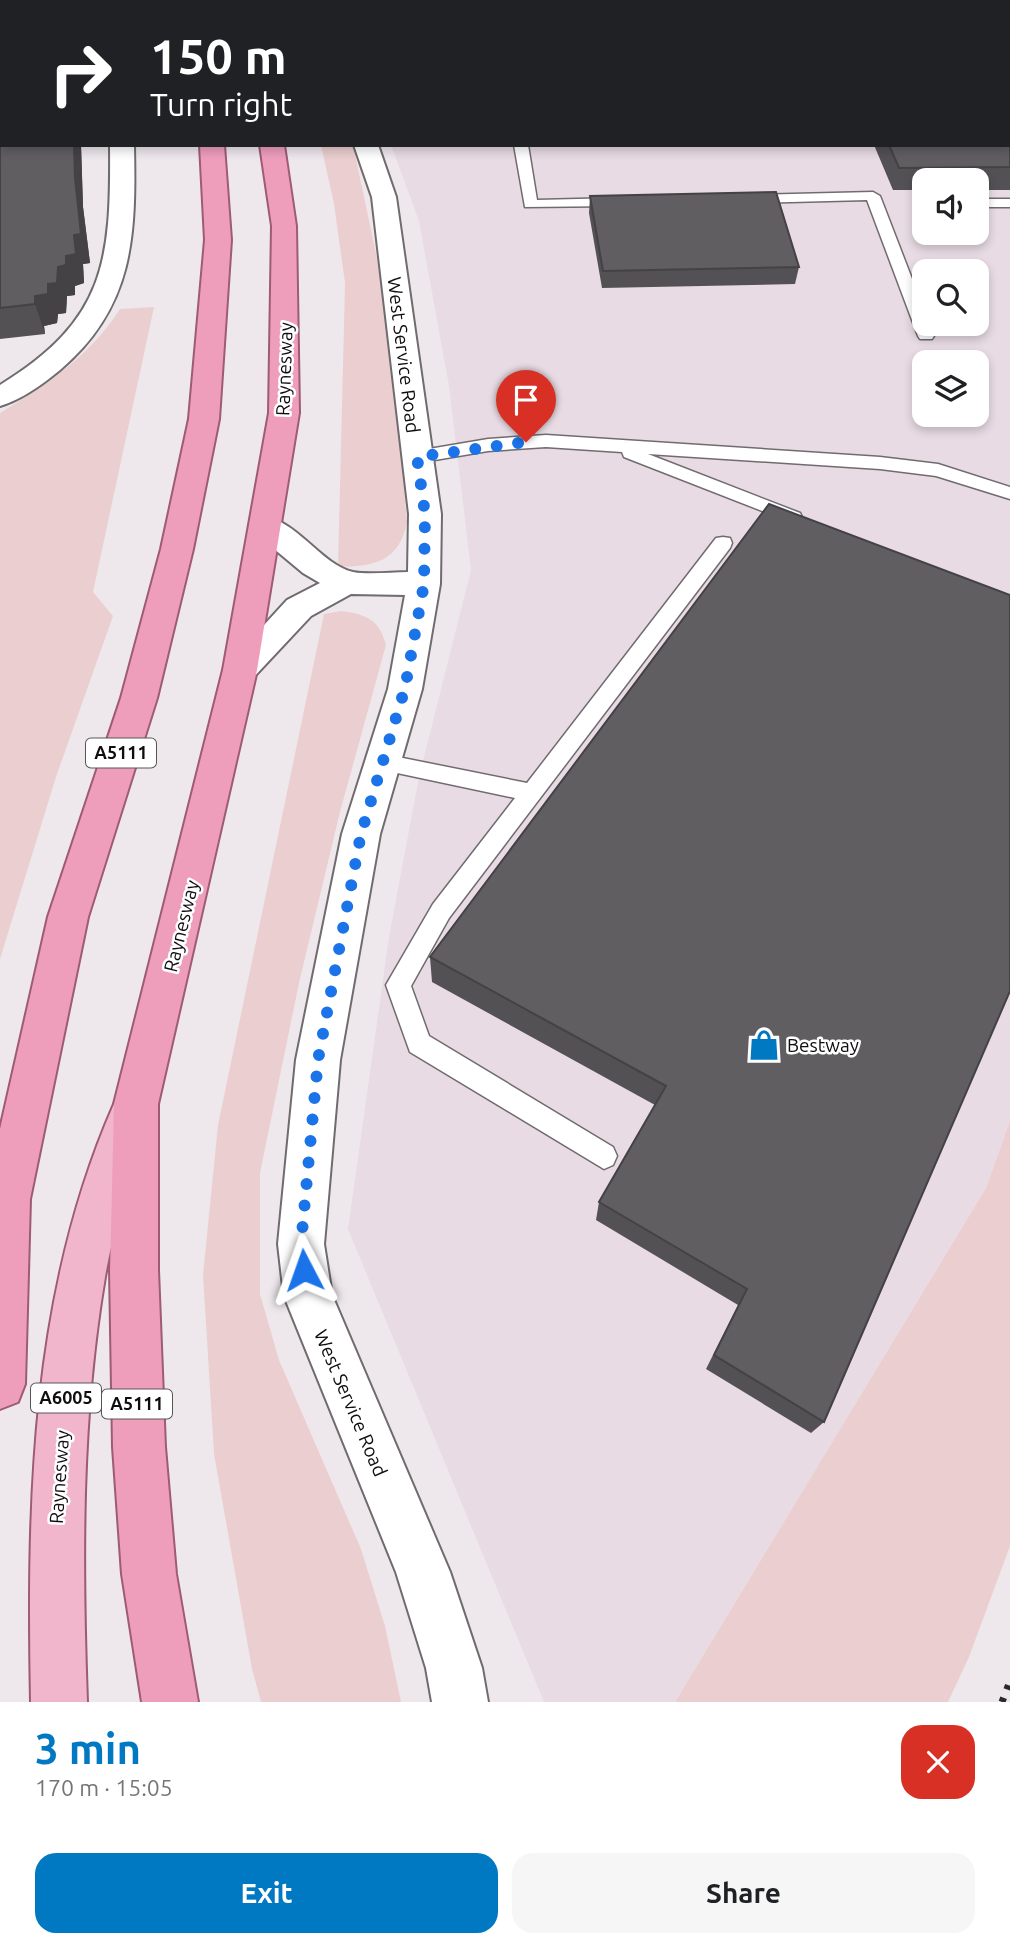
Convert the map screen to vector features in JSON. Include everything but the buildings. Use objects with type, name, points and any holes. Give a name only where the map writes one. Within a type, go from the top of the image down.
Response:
[{"type":"highway","name":"A5111","points":[[0,1384],[4,1215],[68,917],[139,698],[177,549],[204,419],[218,240],[212,147]]},
{"type":"highway","name":"Raynesway","points":[[136,1104],[196,864],[240,670],[284,413],[284,226],[272,147]]},
{"type":"highway","name":"A5111","points":[[136,1104],[134,1270],[139,1447],[149,1574],[170,1702]]},
{"type":"main road","name":"Raynesway","points":[[59,1702],[55,1556],[59,1451],[81,1276],[102,1195],[136,1104]]},
{"type":"street","points":[[0,397],[66,350],[103,306],[115,275],[122,238],[122,147]]},
{"type":"street","name":"West Service Road","points":[[367,147],[384,197],[425,514],[424,584],[405,688],[361,834],[318,1060],[301,1244],[308,1296],[423,1572],[454,1668],[460,1702]]},
{"type":"street","points":[[266,526],[314,565],[346,583],[424,584]]},
{"type":"street","points":[[240,670],[299,608],[346,583]]},
{"type":"lane","points":[[521,147],[530,204],[639,201]]},
{"type":"lane","points":[[735,199],[873,196],[912,299]]},
{"type":"lane","points":[[989,203],[1010,203]]},
{"type":"lane","points":[[417,457],[488,445],[546,440],[880,463],[938,470],[1010,494]]},
{"type":"lane","points":[[616,446],[680,475],[810,523]]},
{"type":"lane","points":[[604,1156],[419,1044],[398,985],[440,911],[723,543]]},
{"type":"lane","points":[[383,762],[530,792]]},
{"type":"shaded area","points":[[321,147],[353,147],[377,258],[393,365],[407,522],[398,546],[391,554],[374,563],[338,567],[345,283],[334,204]]},
{"type":"shaded area","points":[[392,147],[1010,147],[1010,1121],[986,1188],[675,1702],[544,1702],[348,1229],[389,937],[419,777],[471,570],[449,386],[419,221]]},
{"type":"shaded area","points":[[154,307],[93,592],[113,616],[56,777],[0,959],[0,413],[51,380],[81,355],[120,309]]},
{"type":"shaded area","points":[[341,611],[365,616],[371,620],[380,630],[386,645],[340,812],[299,983],[260,1173],[260,1294],[279,1360],[361,1549],[385,1626],[401,1702],[261,1702],[252,1669],[214,1454],[203,1275],[218,1125],[324,614]]},
{"type":"shaded area","points":[[1010,1121],[1010,1546],[969,1657],[948,1702],[675,1702],[986,1188]]},
{"type":"railway","points":[[1002,1702],[1010,1681]]},
{"type":"place","name":"Bestway","points":[[764,1045]]},
{"type":"route","points":[[304,1270],[301,1244],[318,1060],[361,834],[405,688],[424,584],[425,514],[417,457],[488,445],[526,442]]}]
